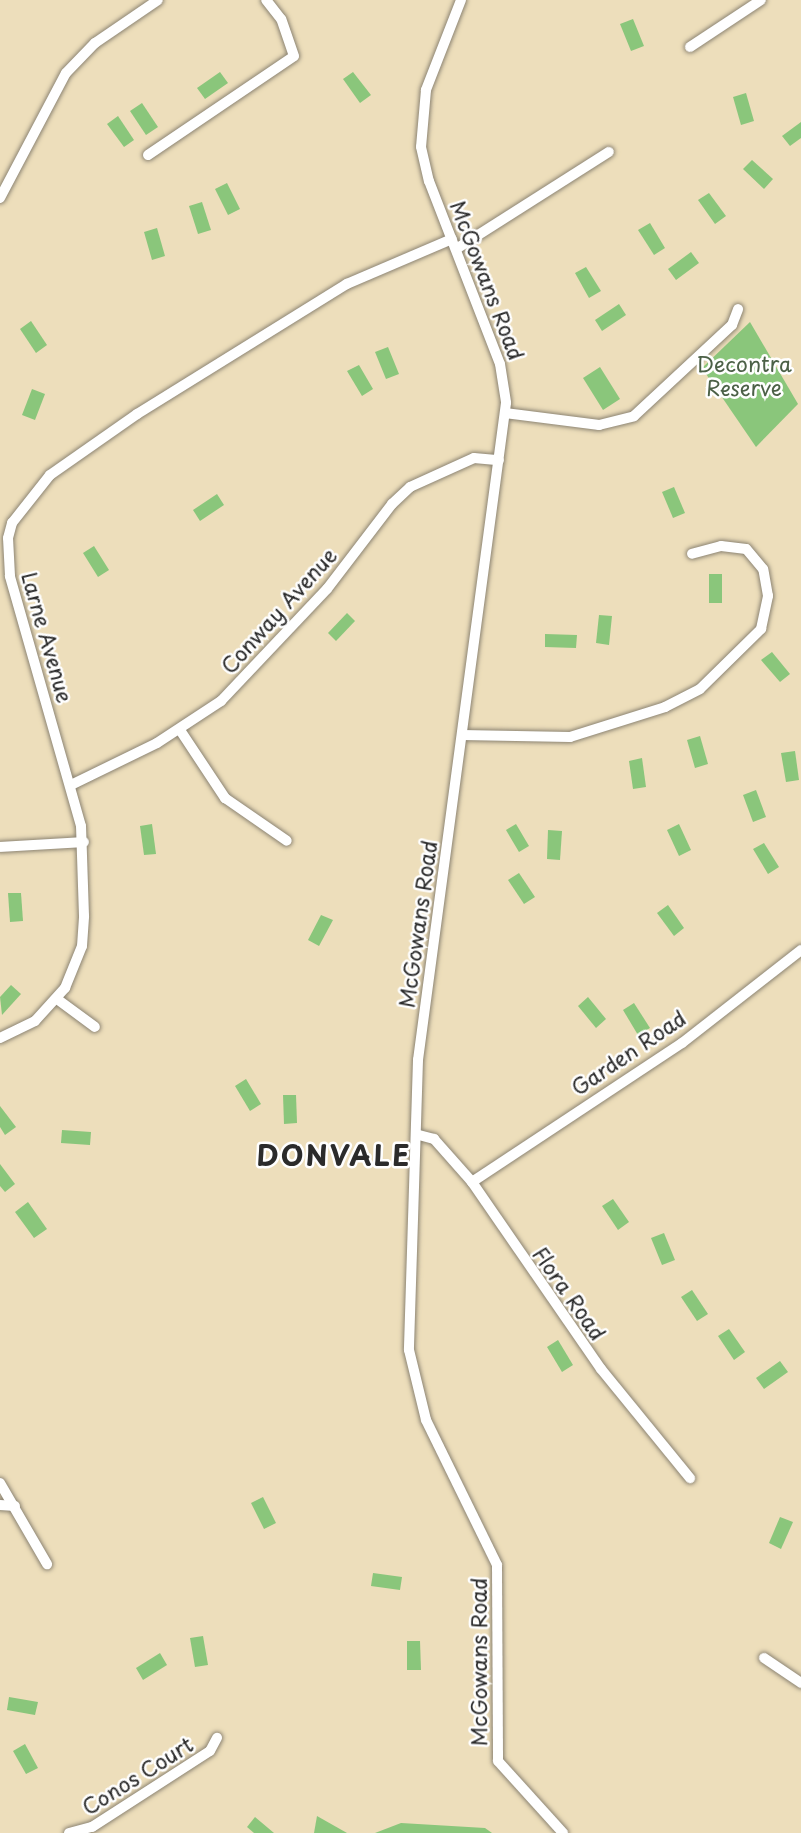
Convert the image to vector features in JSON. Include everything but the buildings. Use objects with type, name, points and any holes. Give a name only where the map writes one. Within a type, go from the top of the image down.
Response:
[{"type":"street","points":[[0,198],[66,74],[95,43],[158,0]]},
{"type":"street","points":[[148,155],[294,56],[281,19],[266,0]]},
{"type":"street","name":"McGowans Road","points":[[461,0],[426,90],[420,131],[425,167],[504,377],[505,413],[418,1060],[419,1135],[411,1368],[426,1420],[481,1524],[497,1565],[498,1761],[564,1833]]},
{"type":"street","points":[[690,47],[761,0]]},
{"type":"street","name":"Larne Avenue","points":[[0,1038],[35,1021],[57,999],[71,978],[82,946],[84,842],[73,784],[10,576],[8,538],[16,516],[57,470],[137,414],[347,284],[454,244],[609,152]]},
{"type":"street","points":[[505,413],[599,425],[634,416],[733,325],[738,309]]},
{"type":"street","name":"Conway Avenue","points":[[73,784],[180,730],[221,701],[327,589],[402,494],[467,460],[499,460]]},
{"type":"street","points":[[462,736],[570,737],[665,707],[700,689],[761,629],[768,596],[763,569],[746,549],[721,545],[692,554]]},
{"type":"street","points":[[180,730],[225,798],[287,841]]},
{"type":"street","points":[[0,847],[84,842]]},
{"type":"street","name":"Garden Road","points":[[472,1182],[682,1043],[801,950]]},
{"type":"street","points":[[57,999],[95,1027]]},
{"type":"street","name":"Flora Road","points":[[419,1135],[434,1139],[472,1182],[601,1369],[690,1478]]},
{"type":"street","points":[[0,1483],[47,1564]]},
{"type":"street","points":[[0,1505],[15,1507]]},
{"type":"street","points":[[764,1658],[801,1683]]},
{"type":"street","name":"Conos Court","points":[[69,1833],[92,1827],[209,1751],[217,1738]]},
{"type":"green space","points":[[633,19],[644,46],[631,51],[620,24]]},
{"type":"green space","points":[[220,72],[228,83],[205,99],[197,88]]},
{"type":"green space","points":[[353,72],[371,95],[360,103],[343,79]]},
{"type":"green space","points":[[746,93],[754,121],[741,125],[733,97]]},
{"type":"green space","points":[[142,103],[158,127],[146,135],[130,111]]},
{"type":"green space","points":[[118,116],[134,140],[124,147],[107,124]]},
{"type":"green space","points":[[801,122],[801,138],[790,146],[782,136]]},
{"type":"green space","points":[[752,160],[773,179],[764,189],[743,169]]},
{"type":"green space","points":[[227,183],[240,209],[228,215],[215,189]]},
{"type":"green space","points":[[709,193],[726,216],[715,224],[698,200]]},
{"type":"green space","points":[[202,202],[211,230],[198,234],[189,206]]},
{"type":"green space","points":[[650,223],[665,248],[654,255],[638,230]]},
{"type":"green space","points":[[157,228],[165,256],[152,260],[144,232]]},
{"type":"green space","points":[[691,252],[699,263],[676,280],[668,269]]},
{"type":"green space","points":[[586,267],[601,291],[589,298],[575,273]]},
{"type":"green space","points":[[619,304],[626,315],[602,331],[595,320]]},
{"type":"green space","points":[[31,321],[47,345],[36,353],[20,329]]},
{"type":"green space","name":"Decontra Reserve","points":[[750,322],[798,404],[756,447],[702,368]]},
{"type":"green space","points":[[388,347],[399,374],[386,379],[375,352]]},
{"type":"green space","points":[[359,365],[373,389],[362,396],[347,371]]},
{"type":"green space","points":[[600,367],[620,399],[603,410],[583,378]]},
{"type":"green space","points":[[32,389],[45,394],[35,420],[22,415]]},
{"type":"green space","points":[[674,487],[685,513],[673,518],[662,492]]},
{"type":"green space","points":[[217,494],[224,505],[200,521],[193,510]]},
{"type":"green space","points":[[94,546],[109,570],[98,577],[83,553]]},
{"type":"green space","points":[[709,574],[722,574],[722,603],[709,603]]},
{"type":"green space","points":[[347,613],[355,621],[336,641],[328,633]]},
{"type":"green space","points":[[599,615],[612,616],[609,645],[596,643]]},
{"type":"green space","points":[[545,634],[577,635],[576,648],[545,647]]},
{"type":"green space","points":[[772,652],[790,674],[780,682],[761,660]]},
{"type":"green space","points":[[700,736],[708,764],[695,768],[687,740]]},
{"type":"green space","points":[[795,751],[799,780],[786,782],[781,753]]},
{"type":"green space","points":[[642,758],[646,787],[633,789],[629,761]]},
{"type":"green space","points":[[756,790],[766,817],[753,822],[743,795]]},
{"type":"green space","points":[[152,824],[156,854],[144,855],[140,826]]},
{"type":"green space","points":[[516,824],[529,846],[519,852],[506,830]]},
{"type":"green space","points":[[679,824],[691,850],[679,856],[667,830]]},
{"type":"green space","points":[[548,830],[562,831],[560,860],[547,859]]},
{"type":"green space","points":[[764,843],[779,867],[768,874],[753,849]]},
{"type":"green space","points":[[519,873],[535,897],[524,904],[508,880]]},
{"type":"green space","points":[[8,893],[21,893],[23,921],[10,922]]},
{"type":"green space","points":[[668,905],[684,928],[674,936],[657,913]]},
{"type":"green space","points":[[321,915],[333,920],[319,946],[308,940]]},
{"type":"green space","points":[[11,985],[21,994],[2,1015],[0,997]]},
{"type":"green space","points":[[588,997],[606,1019],[596,1028],[578,1006]]},
{"type":"green space","points":[[634,1003],[650,1028],[638,1035],[623,1010]]},
{"type":"green space","points":[[246,1079],[261,1104],[250,1111],[235,1086]]},
{"type":"green space","points":[[283,1095],[296,1095],[297,1123],[284,1124]]},
{"type":"green space","points":[[0,1106],[16,1127],[5,1135],[0,1127]]},
{"type":"green space","points":[[62,1130],[91,1132],[90,1145],[61,1143]]},
{"type":"green space","points":[[0,1164],[15,1184],[5,1192],[0,1186]]},
{"type":"green space","points":[[613,1199],[629,1222],[618,1230],[602,1206]]},
{"type":"green space","points":[[28,1202],[47,1229],[34,1238],[15,1212]]},
{"type":"green space","points":[[664,1233],[675,1260],[662,1265],[651,1238]]},
{"type":"green space","points":[[692,1290],[708,1314],[697,1321],[681,1297]]},
{"type":"green space","points":[[729,1329],[745,1352],[734,1360],[718,1336]]},
{"type":"green space","points":[[558,1340],[573,1365],[562,1372],[547,1347]]},
{"type":"green space","points":[[780,1361],[788,1372],[764,1389],[756,1378]]},
{"type":"green space","points":[[263,1497],[276,1523],[264,1529],[251,1503]]},
{"type":"green space","points":[[780,1517],[793,1522],[781,1549],[769,1543]]},
{"type":"green space","points":[[373,1573],[402,1577],[400,1590],[371,1586]]},
{"type":"green space","points":[[203,1636],[208,1665],[195,1667],[190,1638]]},
{"type":"green space","points":[[407,1641],[420,1641],[421,1670],[407,1670]]},
{"type":"green space","points":[[160,1653],[167,1665],[143,1680],[136,1668]]},
{"type":"green space","points":[[9,1697],[38,1702],[35,1715],[7,1710]]},
{"type":"green space","points":[[25,1744],[38,1768],[26,1774],[13,1751]]},
{"type":"green space","points":[[317,1816],[347,1833],[314,1833]]},
{"type":"green space","points":[[255,1817],[274,1833],[254,1833],[247,1827]]},
{"type":"green space","points":[[401,1823],[485,1828],[492,1833],[375,1833]]},
{"type":"district","name":"DONVALE","points":[[334,1155]]}]
